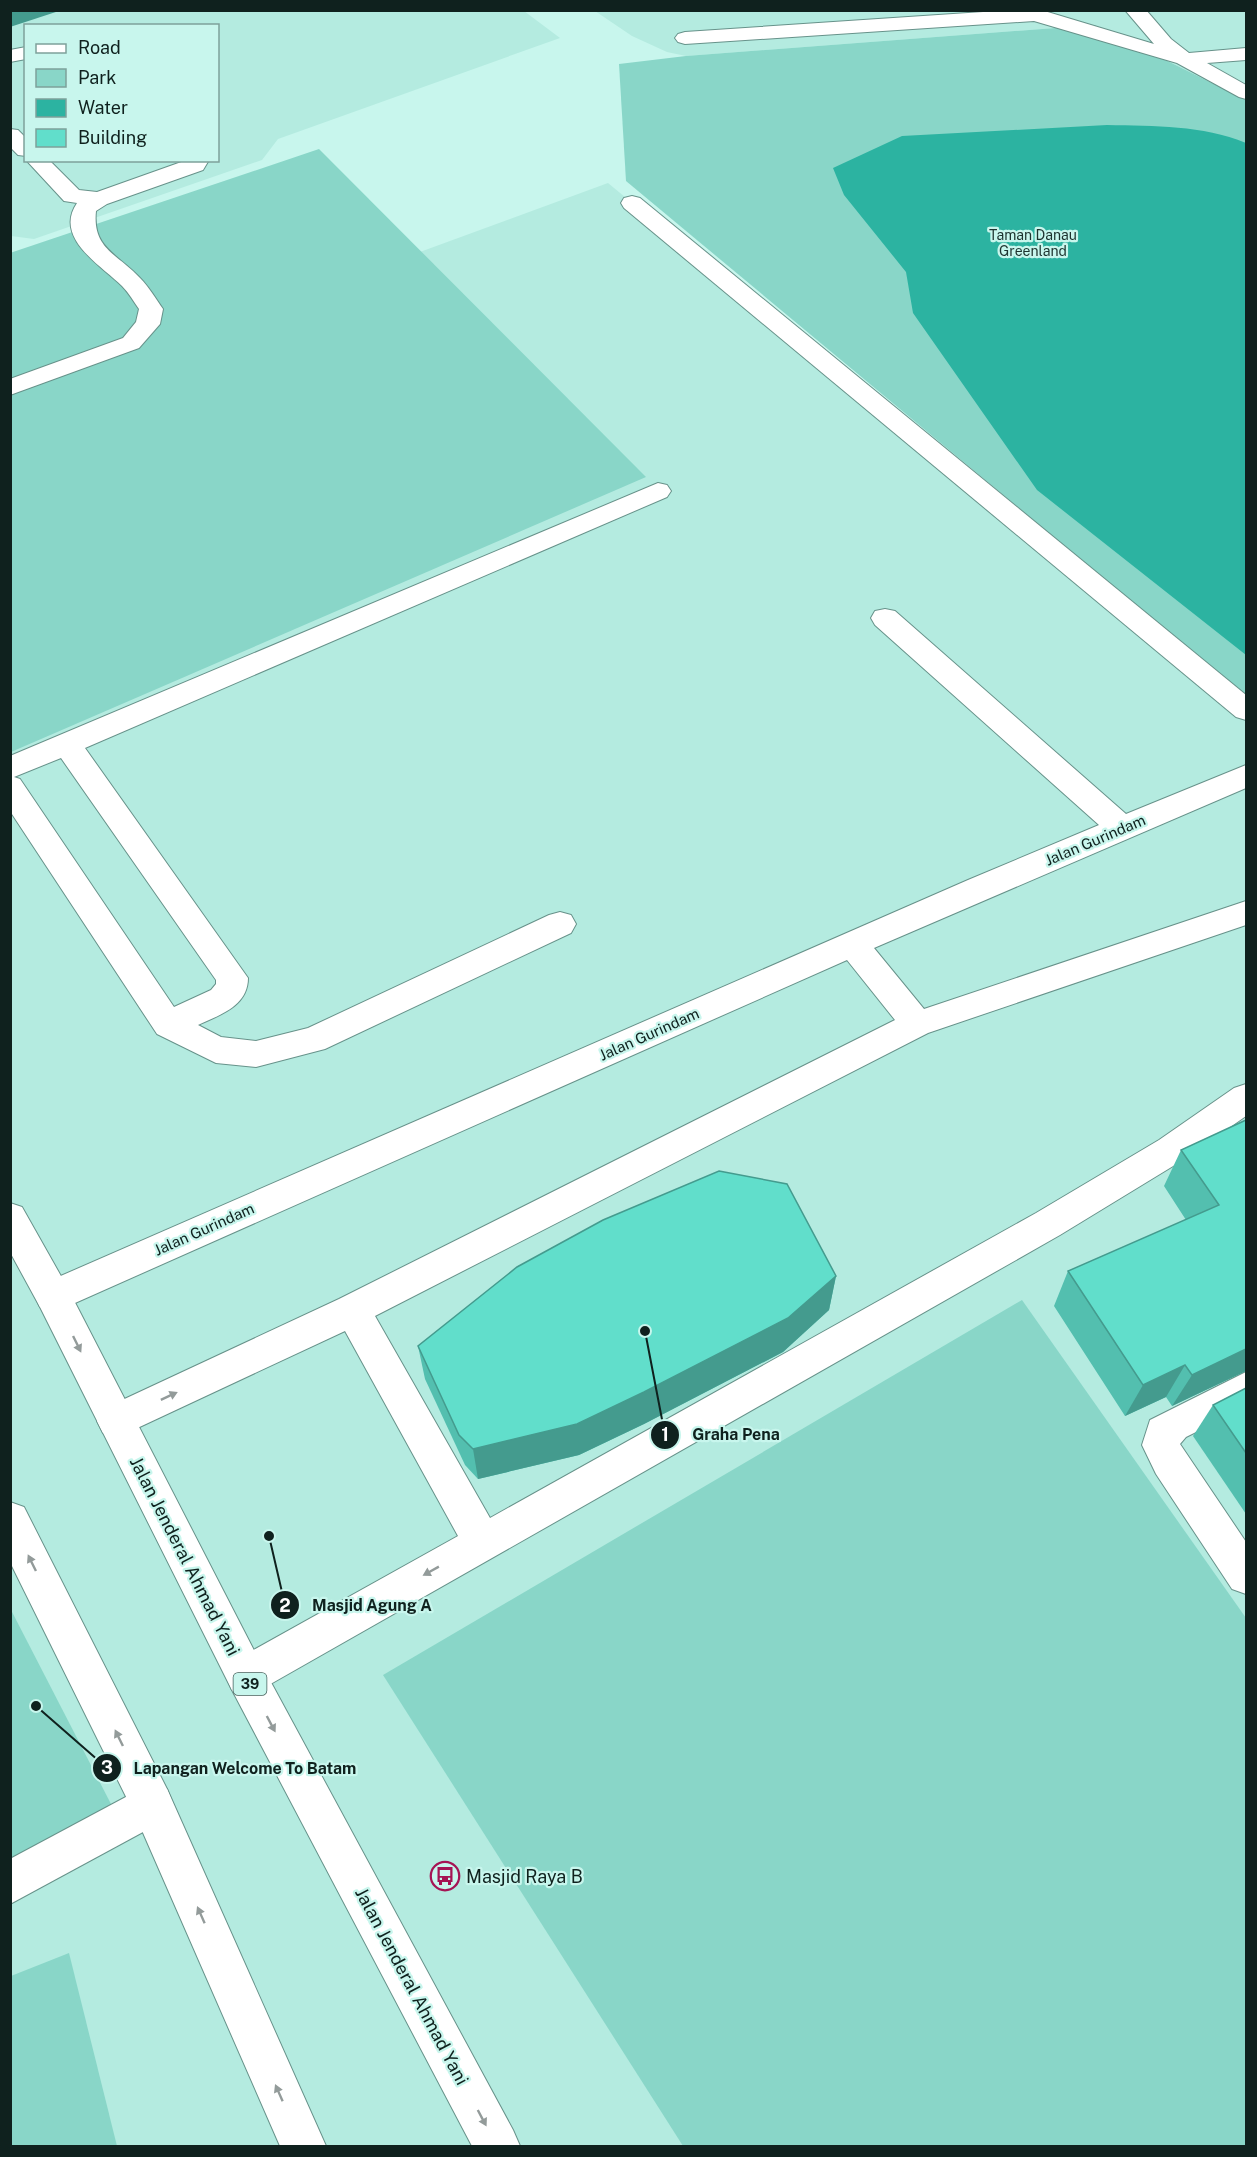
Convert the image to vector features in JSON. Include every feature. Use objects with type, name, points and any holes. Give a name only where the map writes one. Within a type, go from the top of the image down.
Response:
[{"type":"main road","points":[[1135,10],[1164,43],[1184,59],[1246,93]]},
{"type":"main road","points":[[685,38],[1035,15],[1184,59],[1246,54]]},
{"type":"main road","points":[[10,135],[24,148]]},
{"type":"main road","points":[[38,162],[72,196],[99,199]]},
{"type":"main road","points":[[10,388],[131,343],[148,324],[151,309],[142,296],[89,245],[83,225],[85,208],[99,199],[195,165],[197,162]]},
{"type":"main road","points":[[632,202],[1246,710]]},
{"type":"main road","points":[[10,768],[658,491]]},
{"type":"main road","points":[[885,618],[1122,828]]},
{"type":"main road","points":[[67,744],[232,978],[232,988],[222,999],[168,1025]]},
{"type":"main road","name":"Jalan Gurindam","points":[[53,1296],[853,944],[1246,776]]},
{"type":"main road","points":[[10,787],[168,1025],[216,1050],[256,1054],[314,1040],[560,924]]},
{"type":"main road","points":[[116,1422],[352,1310],[917,1024],[1246,913]]},
{"type":"main road","points":[[853,944],[917,1024]]},
{"type":"main road","points":[[246,1676],[1048,1224],[1171,1150],[1246,1098]]},
{"type":"main road","name":"Jalan Jenderal Ahmad Yani","points":[[10,1218],[53,1296],[246,1676],[497,2146]]},
{"type":"main road","points":[[352,1310],[483,1543]]},
{"type":"main road","points":[[1246,1389],[1173,1425],[1163,1432],[1161,1445],[1169,1461],[1246,1575]]},
{"type":"main road","points":[[10,1520],[152,1804],[303,2146]]},
{"type":"main road","points":[[10,1882],[152,1804]]},
{"type":"shaded area","points":[[11,11],[524,11],[560,38],[278,139],[262,160],[34,239],[11,236]]},
{"type":"shaded area","points":[[595,11],[1246,11],[1246,100],[1095,25],[686,56],[667,52],[632,36]]},
{"type":"shaded area","points":[[608,183],[1246,710],[1246,2146],[11,2146],[11,402]]},
{"type":"green space","name":"Taman Danau Greenland","points":[[1095,25],[1246,100],[1246,697],[626,181],[619,64],[686,56]]},
{"type":"green space","points":[[319,149],[646,477],[11,752],[10,253]]},
{"type":"green space","points":[[1022,1300],[1246,1618],[1246,2146],[683,2146],[383,1675]]},
{"type":"green space","points":[[10,1608],[111,1804],[11,1869],[10,1869]]},
{"type":"green space","points":[[69,1953],[117,2146],[11,2146],[11,1976]]},
{"type":"water","points":[[1107,125],[1160,126],[1195,130],[1246,143],[1246,655],[1037,490],[913,313],[906,272],[844,195],[833,168],[902,136]]},
{"type":"building","points":[[1246,1120],[1246,1349],[1192,1375],[1185,1365],[1143,1385],[1068,1271],[1219,1205],[1181,1150]]},
{"type":"building","points":[[719,1171],[787,1184],[836,1276],[788,1318],[577,1424],[473,1449],[459,1435],[418,1346],[517,1267],[603,1220]]},
{"type":"building","points":[[1246,1388],[1246,1453],[1213,1405]]},
{"type":"place","name":"Graha Pena","points":[[645,1331]]},
{"type":"place","name":"Masjid Agung A","points":[[269,1536]]},
{"type":"place","name":"Lapangan Welcome To Batam","points":[[36,1706]]},
{"type":"place","name":"Masjid Raya B","points":[[445,1876]]}]
